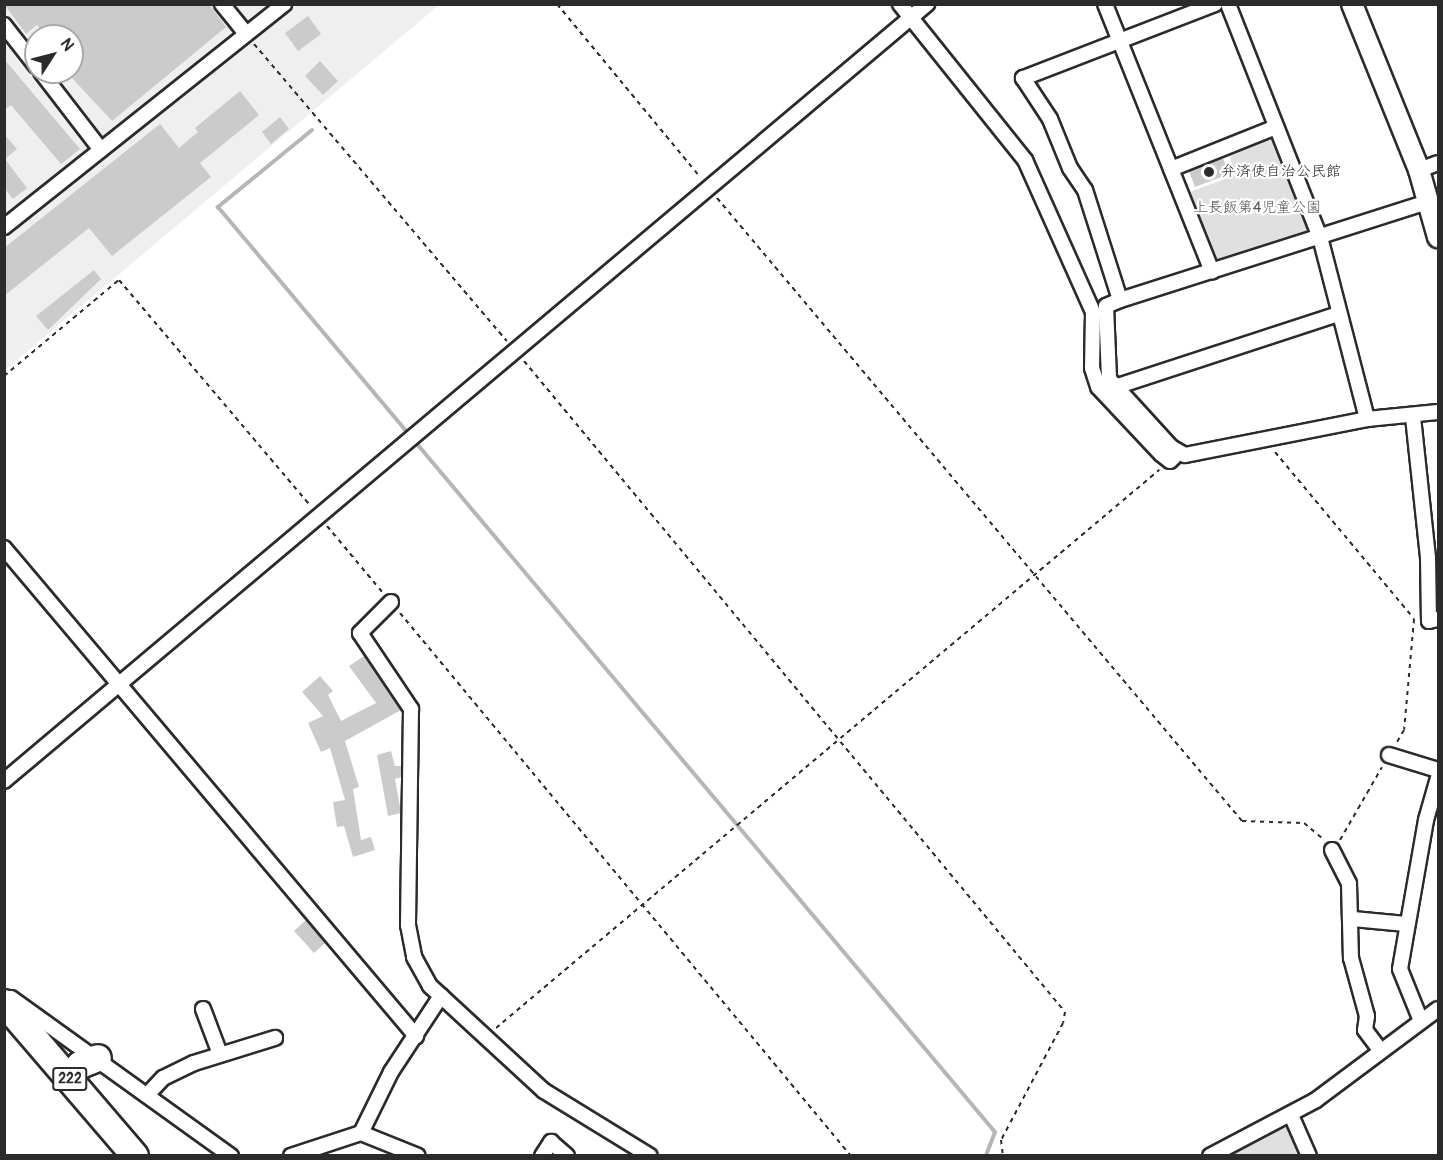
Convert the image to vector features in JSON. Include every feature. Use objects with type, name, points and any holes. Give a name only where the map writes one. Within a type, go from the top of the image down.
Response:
[{"type":"highway","name":"222","points":[[4,1003],[135,1155]]},
{"type":"highway","points":[[69,1079],[80,1065],[98,1058]]},
{"type":"street","points":[[222,4],[246,34]]},
{"type":"street","points":[[4,227],[284,4]]},
{"type":"street","points":[[900,4],[1025,160],[1094,312],[1092,368],[1098,387],[1174,457]]},
{"type":"street","points":[[4,781],[927,4]]},
{"type":"street","points":[[1105,4],[1212,271]]},
{"type":"street","points":[[1120,300],[1085,190],[1070,168],[1050,119],[1023,78],[1215,4]]},
{"type":"street","points":[[1228,4],[1320,237],[1366,419]]},
{"type":"street","points":[[1352,4],[1419,170],[1438,237]]},
{"type":"street","points":[[4,25],[24,51]]},
{"type":"street","points":[[50,84],[101,150]]},
{"type":"street","points":[[1171,169],[1276,127]]},
{"type":"street","points":[[1419,170],[1438,163]]},
{"type":"street","points":[[1174,457],[1115,387],[1106,370],[1110,327],[1106,306],[1428,202]]},
{"type":"street","points":[[1115,387],[1339,314]]},
{"type":"street","points":[[1174,457],[1366,419],[1413,417],[1438,412]]},
{"type":"street","points":[[1413,417],[1428,558],[1429,621],[1438,619]]},
{"type":"street","points":[[4,548],[416,1036]]},
{"type":"street","points":[[391,602],[360,633],[411,709],[408,925],[414,957],[430,986],[487,1036],[544,1091],[650,1155]]},
{"type":"street","points":[[1389,755],[1438,770]]},
{"type":"street","points":[[1421,1021],[1400,969],[1406,924],[1432,822],[1438,778]]},
{"type":"street","points":[[1332,850],[1349,884],[1353,919],[1351,958],[1367,1016],[1365,1030],[1381,1051]]},
{"type":"street","points":[[1353,919],[1406,924]]},
{"type":"street","points":[[4,994],[98,1058],[231,1155]]},
{"type":"street","points":[[361,1133],[392,1072],[441,996]]},
{"type":"street","points":[[203,1009],[220,1054]]},
{"type":"street","points":[[1210,1155],[1291,1115],[1438,1009]]},
{"type":"street","points":[[148,1094],[163,1078],[220,1054],[275,1038]]},
{"type":"street","points":[[1291,1115],[1309,1155]]},
{"type":"street","points":[[291,1155],[361,1133],[418,1155]]},
{"type":"street","points":[[542,1155],[550,1142],[567,1155]]},
{"type":"path","points":[[557,4],[708,188],[1242,821],[1304,823],[1332,850],[1345,834],[1404,730],[1414,620],[1273,450]]},
{"type":"path","points":[[246,34],[515,351],[1065,1012],[1063,1023],[1001,1140],[1003,1155]]},
{"type":"path","points":[[4,376],[119,280],[644,904],[851,1155]]},
{"type":"path","points":[[487,1036],[1174,457]]},
{"type":"shaded area","points":[[5,5],[439,5],[5,370]]},
{"type":"green space","name":"上長飯第4児童公園","points":[[1269,136],[1275,139],[1310,227],[1306,234],[1220,263],[1214,260],[1187,193],[1236,175],[1228,152]]},
{"type":"green space","points":[[1284,1128],[1289,1128],[1301,1155],[1226,1155]]},
{"type":"building","points":[[4,4],[209,4],[226,27],[112,121],[78,84],[84,84],[84,24],[24,24],[24,31]]},
{"type":"building","points":[[308,16],[321,34],[298,51],[285,33]]},
{"type":"building","points":[[4,59],[80,149],[61,164],[11,105],[4,110]]},
{"type":"building","points":[[320,61],[338,81],[323,95],[305,76]]},
{"type":"building","points":[[240,91],[259,115],[200,163],[211,177],[112,256],[89,228],[4,296],[4,248],[160,124],[179,148],[198,132],[195,128]]},
{"type":"building","points":[[280,117],[289,129],[271,144],[262,132]]},
{"type":"building","points":[[4,134],[17,149],[5,159],[27,188],[13,199],[4,188]]},
{"type":"building","name":"弁済使自治公民館","points":[[1223,158],[1229,174],[1195,187],[1189,171]]},
{"type":"building","points":[[94,270],[101,279],[48,330],[36,316]]},
{"type":"building","points":[[364,656],[401,710],[345,741],[359,787],[353,789],[361,840],[371,837],[375,850],[353,857],[344,826],[337,827],[333,802],[345,800],[330,748],[321,752],[308,723],[323,716],[302,692],[320,676],[333,691],[328,695],[341,721],[376,703],[349,666]]},
{"type":"building","points":[[391,751],[395,766],[401,766],[401,777],[395,779],[401,813],[388,816],[377,755]]},
{"type":"building","points":[[306,920],[325,943],[314,953],[294,931]]},
{"type":"waterway","points":[[312,130],[218,207],[995,1132],[986,1156]]},
{"type":"place","name":"弁済使自治公民館","points":[[1209,172]]}]
